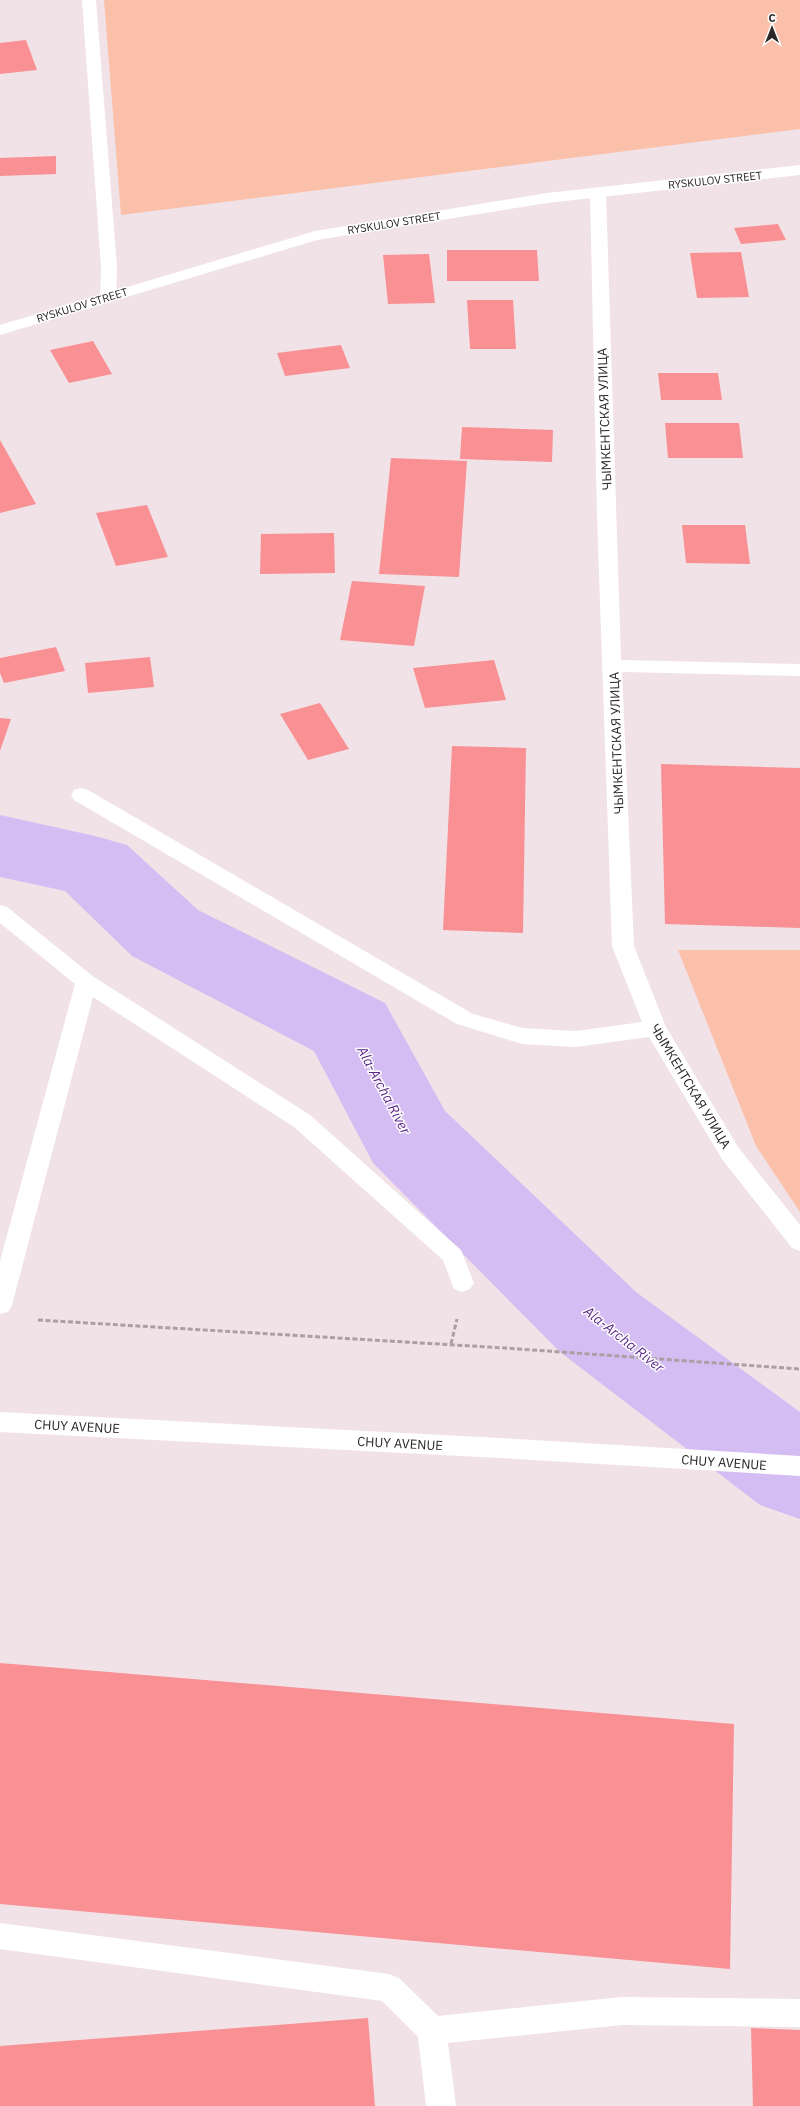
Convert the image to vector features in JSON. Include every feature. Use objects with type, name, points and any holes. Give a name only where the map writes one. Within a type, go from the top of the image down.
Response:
[{"type":"street","points":[[89,0],[109,267],[108,298]]},
{"type":"street","name":"RYSKULOV STREET","points":[[0,330],[316,236],[547,198],[800,170]]},
{"type":"street","name":"ЧЫМКЕНТСКАЯ УЛИЦА","points":[[598,193],[606,516],[623,946],[655,1028],[730,1153],[800,1242]]},
{"type":"street","points":[[613,666],[800,670]]},
{"type":"street","points":[[81,795],[465,1019],[522,1036],[576,1039],[655,1028]]},
{"type":"street","points":[[0,912],[86,982],[302,1122],[453,1256],[462,1283]]},
{"type":"street","points":[[0,1305],[86,982]]},
{"type":"street","name":"CHUY AVENUE","points":[[0,1422],[500,1448],[800,1466]]},
{"type":"street","points":[[0,1936],[389,1988],[432,2031],[441,2106]]},
{"type":"street","points":[[432,2031],[622,2012],[800,2013]]},
{"type":"path","points":[[32,1319],[451,1344],[800,1369]]},
{"type":"path","points":[[451,1344],[456,1324]]},
{"type":"shaded area","points":[[104,0],[800,0],[800,129],[121,215]]},
{"type":"shaded area","points":[[678,950],[800,950],[800,1212],[756,1146]]},
{"type":"building","points":[[26,40],[37,70],[0,74],[0,43]]},
{"type":"building","points":[[56,156],[56,174],[0,176],[0,158]]},
{"type":"building","points":[[778,224],[786,240],[741,244],[734,228]]},
{"type":"building","points":[[447,250],[537,250],[539,281],[447,281]]},
{"type":"building","points":[[741,252],[749,297],[697,298],[690,253]]},
{"type":"building","points":[[429,254],[435,303],[388,304],[383,255]]},
{"type":"building","points":[[467,300],[513,300],[516,349],[470,349]]},
{"type":"building","points":[[93,341],[112,374],[69,383],[50,350]]},
{"type":"building","points":[[341,345],[350,368],[285,376],[277,353]]},
{"type":"building","points":[[658,373],[718,373],[722,400],[661,400]]},
{"type":"building","points":[[665,423],[739,423],[743,458],[668,458]]},
{"type":"building","points":[[462,427],[553,430],[552,462],[460,459]]},
{"type":"building","points":[[0,440],[36,504],[0,513]]},
{"type":"building","points":[[391,458],[467,461],[459,577],[379,574]]},
{"type":"building","points":[[147,505],[168,557],[116,566],[96,513]]},
{"type":"building","points":[[682,525],[745,525],[750,564],[686,563]]},
{"type":"building","points":[[334,533],[335,573],[260,574],[261,534]]},
{"type":"building","points":[[352,581],[425,586],[414,646],[340,640]]},
{"type":"building","points":[[56,647],[65,671],[4,683],[0,673],[0,658]]},
{"type":"building","points":[[150,657],[154,687],[88,693],[85,663]]},
{"type":"building","points":[[494,660],[506,700],[425,708],[413,668]]},
{"type":"building","points":[[320,703],[349,749],[308,760],[280,714]]},
{"type":"building","points":[[0,718],[11,719],[0,751]]},
{"type":"building","points":[[452,746],[526,748],[523,933],[443,930]]},
{"type":"building","points":[[661,764],[800,768],[800,928],[665,924]]},
{"type":"building","points":[[0,1663],[734,1724],[730,1969],[0,1904]]},
{"type":"building","points":[[368,2018],[375,2106],[0,2106],[0,2046]]},
{"type":"building","points":[[751,2028],[800,2030],[800,2106],[753,2106]]},
{"type":"waterway","name":"Ala-Archa River","points":[[0,846],[95,867],[165,933],[351,1028],[409,1137],[598,1322],[800,1473]]}]
